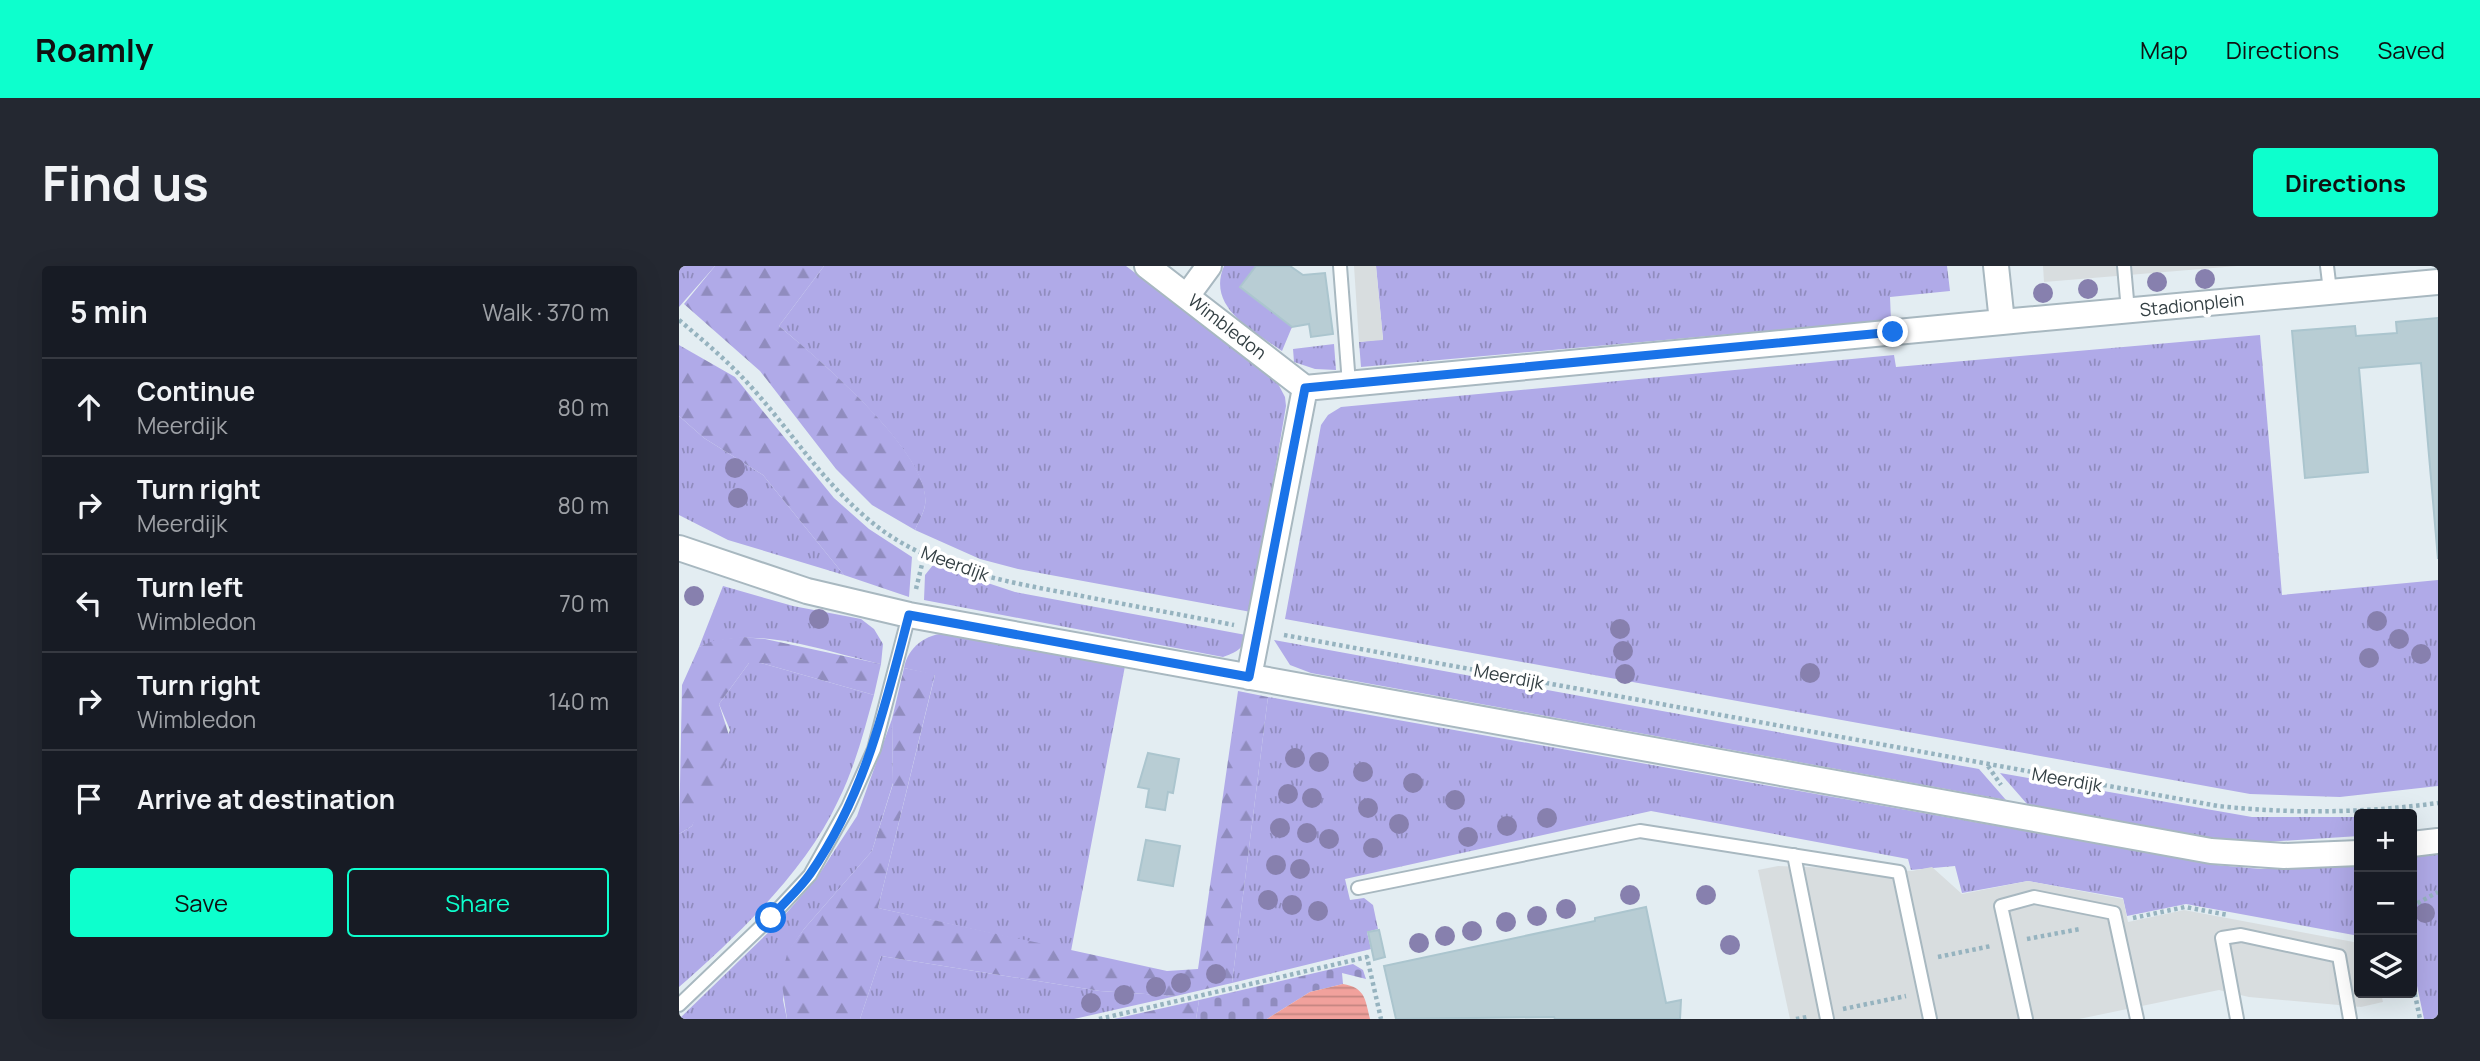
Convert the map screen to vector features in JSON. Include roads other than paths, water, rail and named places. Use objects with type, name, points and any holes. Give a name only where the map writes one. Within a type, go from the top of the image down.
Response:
[{"type":"street","name":"Wimbledon","points":[[1147,266],[1305,388]]},
{"type":"street","points":[[1187,296],[1209,266]]},
{"type":"street","points":[[1249,677],[1305,388],[2002,322],[1996,266]]},
{"type":"street","name":"Stadionplein","points":[[2002,322],[2438,282]]},
{"type":"street","points":[[683,546],[741,571],[807,591],[909,615],[2211,851],[2284,856],[2354,853]]},
{"type":"lane","points":[[1340,266],[1349,384]]},
{"type":"lane","points":[[2124,266],[2128,311]]},
{"type":"lane","points":[[2327,266],[2330,291]]},
{"type":"lane","points":[[679,1006],[771,918],[810,875],[848,807],[874,749],[909,615]]},
{"type":"lane","points":[[1359,888],[1640,831],[1899,872],[1930,1019]]},
{"type":"lane","points":[[1794,855],[1827,1016]]},
{"type":"lane","points":[[2026,1019],[2001,906],[2034,897],[2114,913],[2137,1019]]},
{"type":"lane","points":[[2237,1019],[2222,938],[2241,935],[2339,956],[2350,1019]]}]
